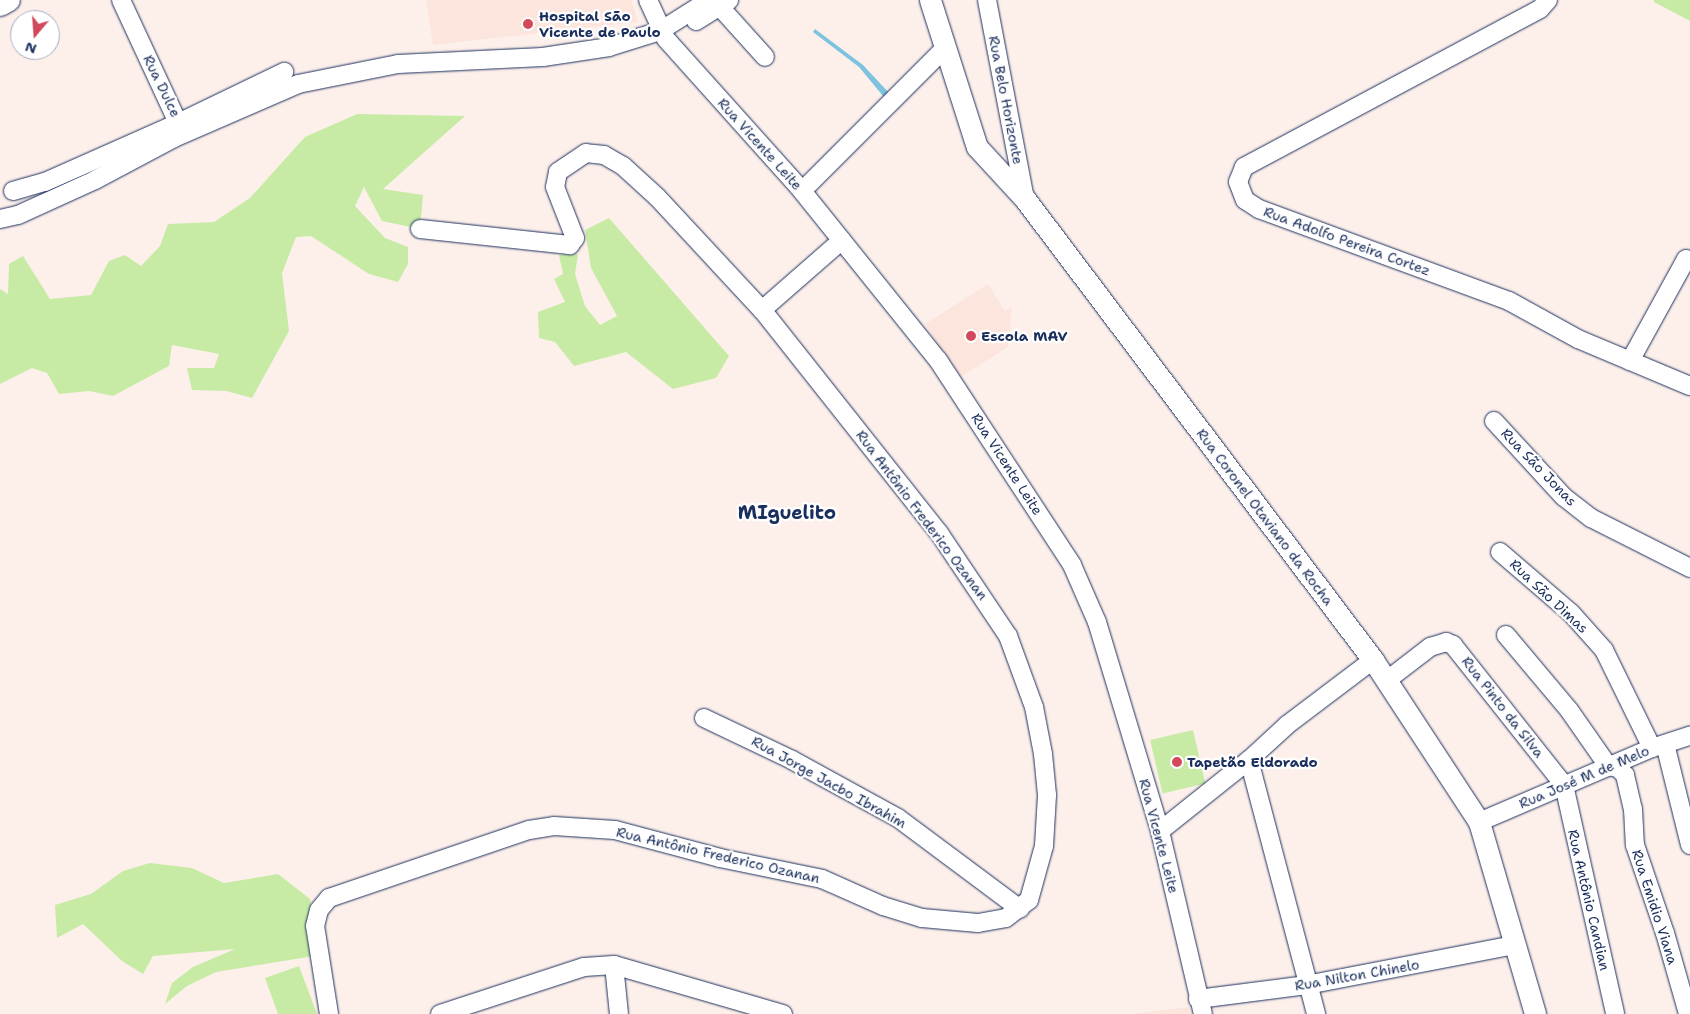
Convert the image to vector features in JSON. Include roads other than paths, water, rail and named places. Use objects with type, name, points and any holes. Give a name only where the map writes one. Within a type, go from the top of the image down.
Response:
[{"type":"street","points":[[0,5],[8,0]]},
{"type":"street","name":"Rua Dulce","points":[[121,0],[182,127],[284,72]]},
{"type":"street","name":"Rua Vicente Leite","points":[[648,0],[663,35],[802,191],[938,360],[1072,565],[1097,622],[1160,831],[1200,1007]]},
{"type":"street","name":"Rua Coronel Otaviano da Rocha","points":[[930,0],[944,49],[977,147],[1025,199],[1373,660],[1478,822],[1535,1014]]},
{"type":"street","name":"Rua Belo Horizonte","points":[[988,0],[1025,199]]},
{"type":"street","name":"Rua Adolfo Pereira Cortez","points":[[1548,0],[1540,9],[1244,167],[1238,182],[1245,200],[1259,209],[1509,301],[1578,339],[1690,386]]},
{"type":"street","points":[[13,191],[46,182],[182,127],[298,84],[398,64],[543,57],[590,50],[663,35],[720,2],[765,57]]},
{"type":"street","points":[[802,191],[944,49]]},
{"type":"street","points":[[0,219],[18,215],[95,180],[182,127]]},
{"type":"street","name":"Rua Antônio Frederico Ozanan","points":[[328,1014],[315,926],[319,910],[329,898],[506,836],[554,826],[615,830],[720,858],[803,874],[883,906],[922,918],[992,923],[1020,909],[1029,900],[1037,878],[1044,846],[1047,795],[1034,707],[1008,636],[938,533],[762,310],[657,197],[623,166],[604,155],[586,153],[558,172],[555,187],[575,238],[570,245],[420,229]]},
{"type":"street","points":[[762,310],[842,240]]},
{"type":"street","points":[[1630,361],[1686,260],[1690,262]]},
{"type":"street","name":"Rua São Jonas","points":[[1494,421],[1564,497],[1591,518],[1690,568]]},
{"type":"street","name":"Rua São Dimas","points":[[1500,552],[1571,613],[1604,650],[1659,746],[1690,845]]},
{"type":"street","name":"Rua Emidio Viana","points":[[1506,635],[1569,710],[1608,766],[1622,770],[1628,781],[1635,845],[1665,934],[1688,1014]]},
{"type":"street","name":"Rua Pinto da Silva","points":[[1386,681],[1430,647],[1446,642],[1453,645],[1564,786]]},
{"type":"street","points":[[1160,831],[1249,760],[1286,725],[1373,660]]},
{"type":"street","name":"Rua Jorge Jacbo Ibrahim","points":[[704,718],[792,760],[898,818],[1020,909]]},
{"type":"street","name":"Rua José M de Melo","points":[[1478,822],[1608,766],[1690,736]]},
{"type":"street","points":[[1249,760],[1316,1014]]},
{"type":"street","name":"Rua Antônio Candian","points":[[1564,786],[1615,1014]]},
{"type":"street","name":"Rua Nilton Chinelo","points":[[1200,1007],[1515,945]]},
{"type":"street","points":[[614,965],[619,1014]]},
{"type":"street","points":[[440,1014],[462,1011],[584,967],[614,965],[775,1013]]},
{"type":"water","points":[[815,29],[863,65],[890,94],[888,102],[859,67],[813,32]]},
{"type":"place","name":"Hospital São Vicente de Paulo","points":[[528,24]]},
{"type":"place","name":"Escola MAV","points":[[971,336]]},
{"type":"place","name":"Tapetão Eldorado","points":[[1177,762]]},
{"type":"district","name":"MIguelito","points":[[787,513]]}]
